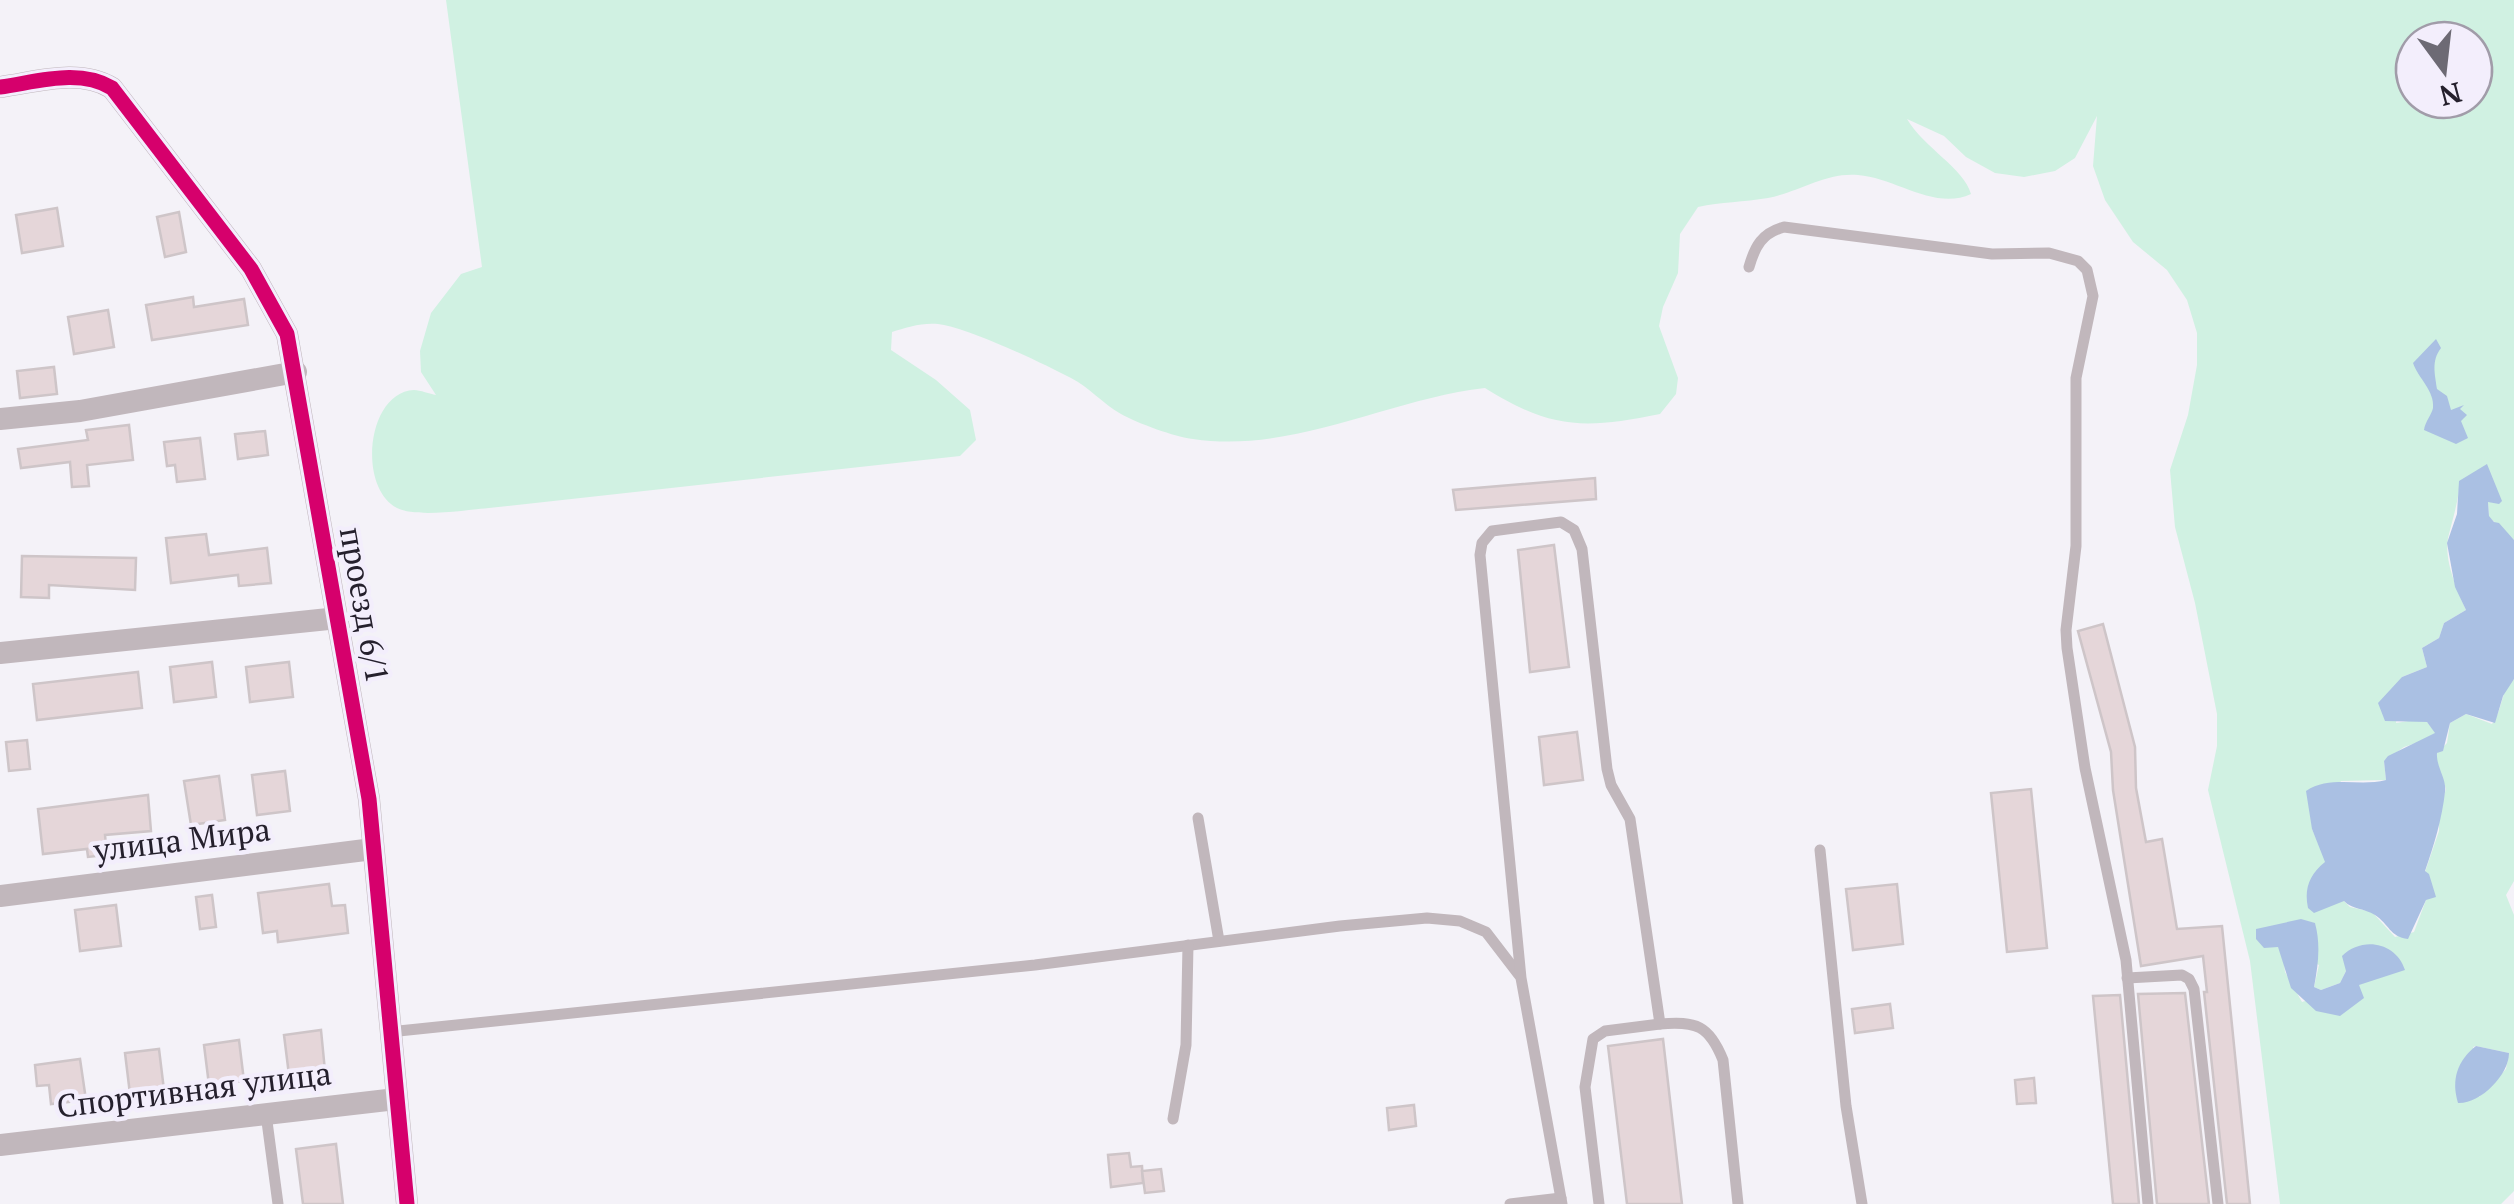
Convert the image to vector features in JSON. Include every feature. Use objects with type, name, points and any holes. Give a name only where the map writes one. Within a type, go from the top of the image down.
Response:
[{"type":"street","name":"проезд 6/1","points":[[0,87],[68,78],[99,80],[112,88],[266,292],[287,334],[358,728],[407,1204]]},
{"type":"street","points":[[0,420],[80,411],[296,372]]},
{"type":"street","points":[[0,652],[338,618]]},
{"type":"street","name":"улица Мира","points":[[0,896],[373,849]]},
{"type":"street","name":"Спортивная улица","points":[[0,1145],[396,1099]]},
{"type":"lane","points":[[1749,267],[1755,247],[1764,236],[1784,227],[1992,254],[2050,253],[2078,261],[2087,270],[2093,296],[2076,378],[2076,546],[2067,648],[2084,768],[2120,922],[2148,1204]]},
{"type":"lane","points":[[1510,1204],[1562,1201],[1522,978],[1480,555],[1482,543],[1502,528],[1561,522],[1574,530],[1582,549],[1606,768],[1610,785],[1630,819],[1660,1024]]},
{"type":"lane","points":[[1198,818],[1218,941]]},
{"type":"lane","points":[[1820,850],[1846,1106],[1862,1204]]},
{"type":"lane","points":[[389,1032],[1035,965],[1340,926],[1447,918],[1486,932],[1522,978]]},
{"type":"lane","points":[[1173,1119],[1186,1045],[1188,945]]},
{"type":"lane","points":[[2127,978],[2182,975],[2194,989],[2218,1204]]},
{"type":"lane","points":[[1598,1204],[1585,1087],[1593,1039],[1605,1030],[1684,1022],[1709,1033],[1723,1060],[1738,1204]]},
{"type":"lane","points":[[266,1114],[278,1204]]},
{"type":"green space","points":[[446,0],[2514,0],[2514,540],[2489,517],[2488,502],[2460,481],[2447,547],[2452,575],[2466,610],[2444,623],[2439,638],[2422,648],[2427,667],[2402,677],[2396,723],[2427,722],[2436,733],[2384,761],[2386,780],[2341,781],[2312,829],[2344,901],[2350,907],[2372,912],[2395,937],[2414,932],[2426,900],[2425,872],[2439,831],[2446,789],[2437,753],[2447,743],[2450,723],[2466,714],[2492,724],[2514,679],[2514,881],[2506,895],[2514,915],[2514,1191],[2501,1204],[2280,1204],[2250,961],[2208,790],[2217,746],[2217,714],[2175,527],[2170,470],[2188,415],[2197,365],[2197,333],[2187,300],[2167,270],[2133,242],[2105,200],[2093,166],[2097,116],[2075,158],[2055,171],[2024,177],[1995,173],[1966,157],[1944,136],[1907,119],[1967,185],[1971,194],[1957,198],[1929,196],[1872,177],[1846,175],[1768,198],[1698,207],[1680,234],[1678,273],[1659,326],[1678,378],[1676,394],[1660,414],[1610,422],[1550,419],[1485,388],[1267,439],[1193,439],[1128,418],[1078,382],[1008,348],[958,329],[924,324],[892,332],[891,350],[936,380],[970,410],[976,440],[960,456],[455,512],[406,511],[384,497],[376,481],[372,462],[377,423],[398,395],[414,390],[436,395],[421,372],[420,351],[431,313],[461,274],[482,267]],"holes":[[[2278,947],[2319,965],[2314,987],[2321,990],[2340,983],[2346,971],[2368,981],[2302,1002],[2285,972]],[[2473,1047],[2509,1053],[2506,1069],[2479,1097]]]},
{"type":"water","points":[[2436,339],[2441,348],[2435,363],[2437,389],[2447,396],[2451,410],[2464,405],[2460,409],[2467,415],[2461,421],[2468,438],[2456,444],[2424,430],[2433,402],[2413,363]]},
{"type":"water","points":[[2487,464],[2502,501],[2488,502],[2489,516],[2514,540],[2514,679],[2503,696],[2495,723],[2466,714],[2450,723],[2443,751],[2437,753],[2445,792],[2425,871],[2436,897],[2426,900],[2408,939],[2402,938],[2375,915],[2344,901],[2314,913],[2308,908],[2309,883],[2325,862],[2312,829],[2306,791],[2335,782],[2386,780],[2384,761],[2388,756],[2435,733],[2427,722],[2385,721],[2378,703],[2402,677],[2427,667],[2422,648],[2439,638],[2444,623],[2466,610],[2455,587],[2447,543],[2457,514],[2459,481]]},
{"type":"water","points":[[2301,919],[2315,923],[2317,931],[2314,987],[2321,990],[2340,983],[2346,971],[2342,956],[2368,944],[2394,953],[2405,970],[2359,985],[2364,998],[2340,1016],[2316,1011],[2291,988],[2278,947],[2264,948],[2256,939],[2256,929]]},
{"type":"water","points":[[2476,1046],[2509,1053],[2508,1062],[2499,1079],[2484,1093],[2458,1103],[2457,1072]]},
{"type":"building","points":[[57,208],[63,246],[22,253],[16,215]]},
{"type":"building","points":[[179,212],[186,252],[165,257],[157,217]]},
{"type":"building","points":[[193,297],[194,307],[244,299],[248,325],[152,340],[146,305]]},
{"type":"building","points":[[108,310],[114,347],[74,354],[68,317]]},
{"type":"building","points":[[54,367],[57,394],[20,398],[17,371]]},
{"type":"building","points":[[129,425],[133,460],[87,465],[89,486],[72,487],[70,462],[21,468],[18,449],[88,440],[86,430]]},
{"type":"building","points":[[265,431],[268,455],[238,459],[235,434]]},
{"type":"building","points":[[200,438],[205,479],[177,482],[175,465],[167,466],[164,442]]},
{"type":"building","points":[[1595,478],[1596,499],[1456,510],[1453,490]]},
{"type":"building","points":[[206,534],[209,555],[267,548],[271,583],[239,586],[238,575],[171,583],[166,538]]},
{"type":"building","points":[[1554,545],[1569,667],[1530,672],[1518,550]]},
{"type":"building","points":[[22,556],[136,558],[135,590],[49,585],[49,598],[21,597]]},
{"type":"building","points":[[2103,624],[2135,747],[2136,788],[2146,842],[2162,839],[2177,929],[2222,926],[2250,1204],[2227,1204],[2203,956],[2141,966],[2113,790],[2111,752],[2078,631]]},
{"type":"building","points":[[212,662],[216,697],[174,702],[170,667]]},
{"type":"building","points":[[289,662],[293,697],[250,702],[246,667]]},
{"type":"building","points":[[138,672],[142,708],[37,720],[33,684]]},
{"type":"building","points":[[1577,732],[1583,780],[1544,785],[1539,737]]},
{"type":"building","points":[[27,740],[30,769],[9,771],[6,742]]},
{"type":"building","points":[[285,771],[290,811],[257,815],[252,775]]},
{"type":"building","points":[[219,776],[225,820],[191,825],[184,781]]},
{"type":"building","points":[[2031,789],[2047,948],[2007,952],[1991,793]]},
{"type":"building","points":[[148,795],[151,831],[105,835],[107,855],[88,857],[87,849],[43,854],[38,809]]},
{"type":"building","points":[[329,884],[332,906],[345,905],[348,933],[278,942],[277,931],[263,933],[258,893]]},
{"type":"building","points":[[1897,884],[1903,944],[1853,950],[1846,889]]},
{"type":"building","points":[[212,895],[216,927],[200,929],[196,897]]},
{"type":"building","points":[[116,905],[121,946],[80,951],[75,910]]},
{"type":"building","points":[[2185,993],[2209,1204],[2157,1204],[2138,994]]},
{"type":"building","points":[[2120,995],[2139,1204],[2113,1204],[2093,996]]},
{"type":"building","points":[[1890,1004],[1893,1028],[1855,1033],[1852,1009]]},
{"type":"building","points":[[321,1030],[325,1071],[289,1075],[284,1035]]},
{"type":"building","points":[[1663,1039],[1682,1204],[1627,1204],[1608,1046]]},
{"type":"building","points":[[239,1040],[244,1081],[209,1085],[204,1045]]},
{"type":"building","points":[[159,1049],[164,1090],[130,1094],[125,1053]]},
{"type":"building","points":[[80,1059],[86,1100],[51,1104],[49,1085],[37,1086],[35,1065]]},
{"type":"building","points":[[2034,1078],[2036,1103],[2017,1104],[2015,1080]]},
{"type":"building","points":[[1414,1105],[1416,1126],[1389,1130],[1387,1108]]},
{"type":"building","points":[[336,1144],[343,1204],[303,1204],[296,1149]]},
{"type":"building","points":[[1129,1153],[1131,1167],[1142,1166],[1143,1183],[1111,1187],[1108,1155]]},
{"type":"building","points":[[1161,1169],[1164,1191],[1145,1193],[1142,1171]]},
{"type":"cycle path","points":[[0,87],[72,78],[112,88],[251,269],[287,334],[369,799],[407,1204]]}]
